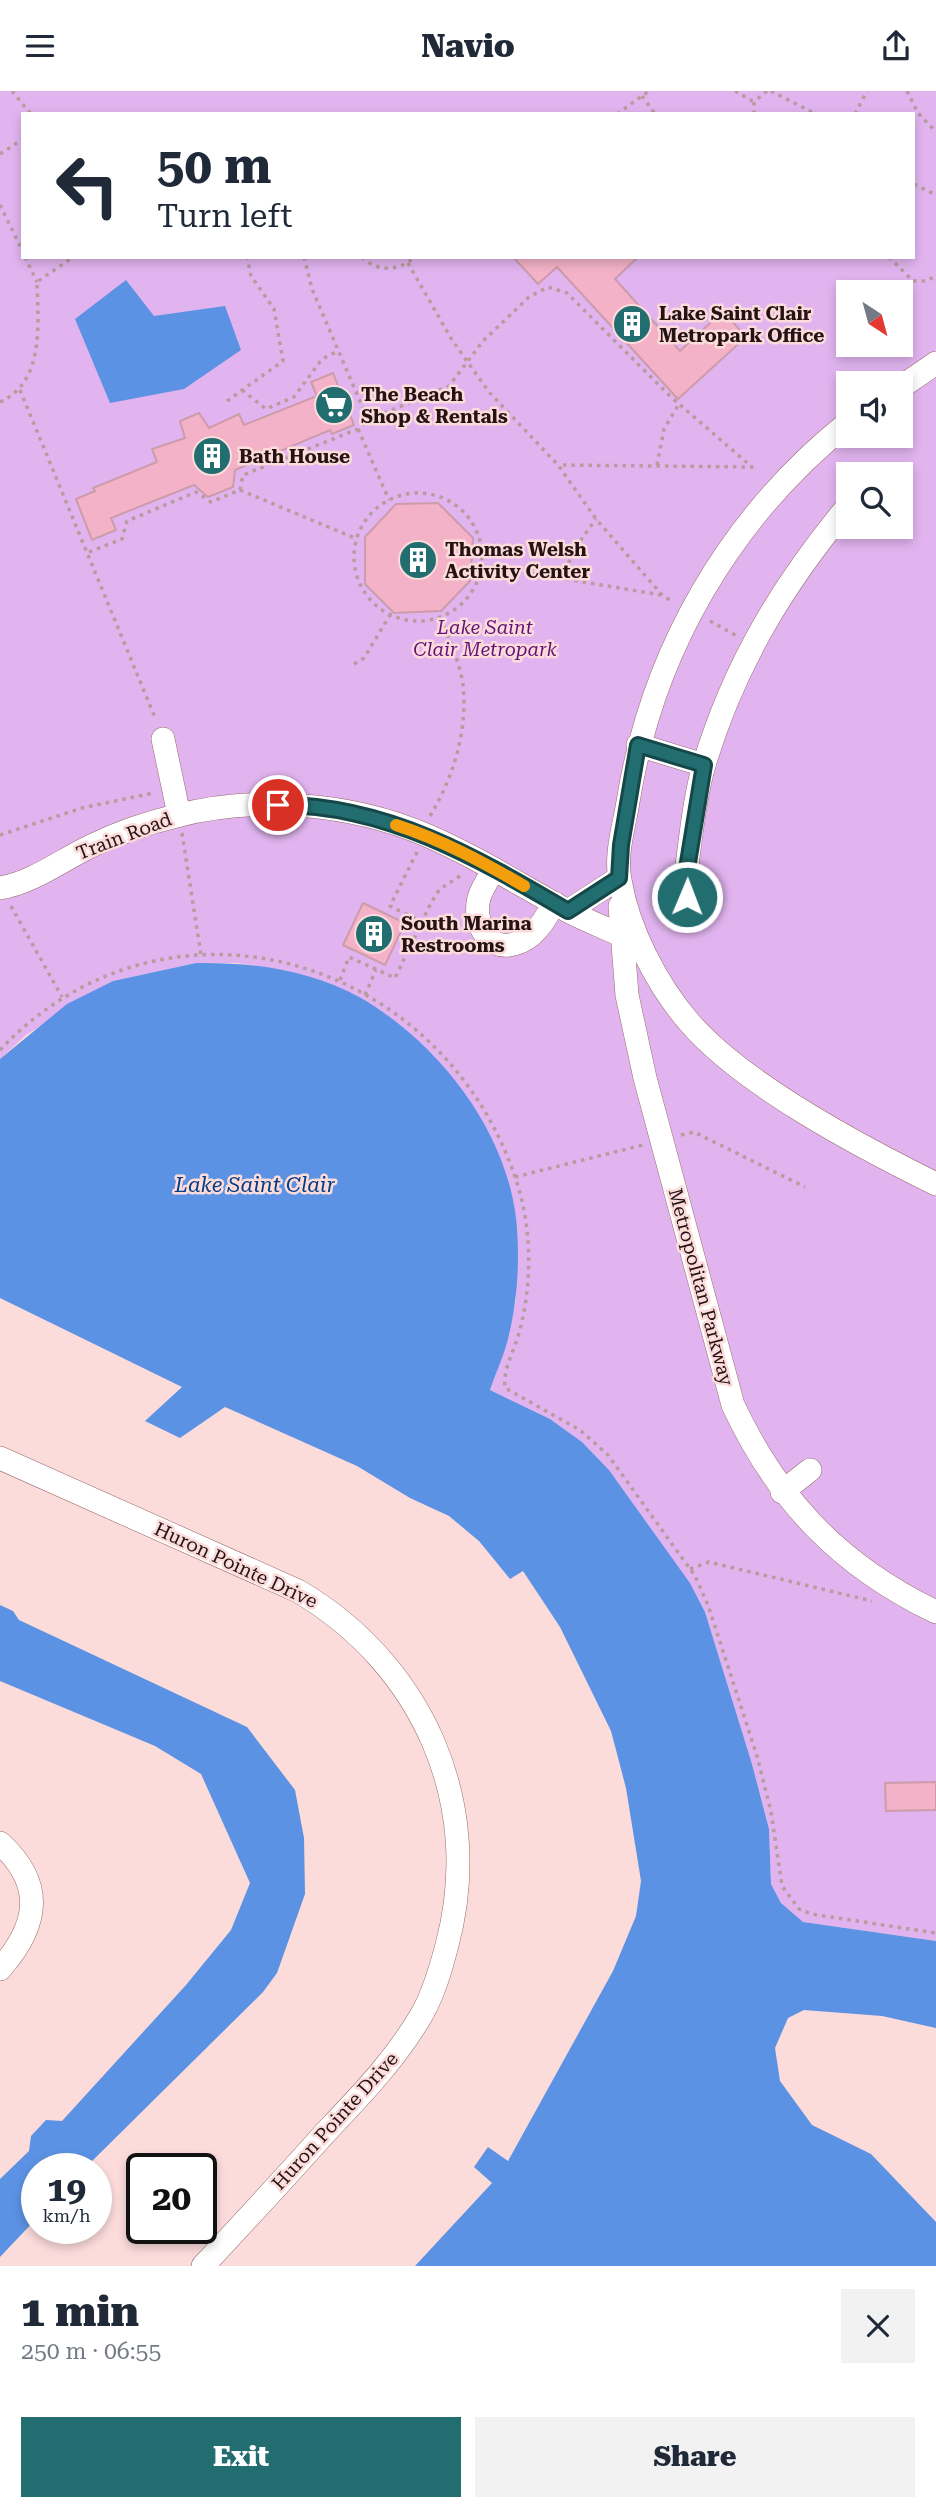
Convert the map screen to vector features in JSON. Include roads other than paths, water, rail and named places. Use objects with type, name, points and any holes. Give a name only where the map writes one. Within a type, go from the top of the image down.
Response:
[{"type":"street","points":[[913,379],[936,363]]},
{"type":"street","name":"Metropolitan Parkway","points":[[836,433],[796,467],[761,505],[702,589],[664,666],[638,745],[619,871],[621,935],[627,995],[645,1078],[733,1405],[753,1447],[782,1492],[812,1526],[857,1563],[908,1598],[936,1612]]},
{"type":"street","points":[[687,897],[684,887],[704,765],[734,685],[766,616],[836,521]]},
{"type":"street","points":[[163,739],[180,821]]},
{"type":"street","points":[[638,745],[704,765]]},
{"type":"street","name":"Train Road","points":[[2,888],[118,834],[240,806],[297,805],[362,814],[424,834],[643,947]]},
{"type":"street","points":[[494,869],[482,891],[477,911],[480,928],[496,943],[513,945],[528,936],[561,907],[619,871],[627,907],[643,947],[688,1021],[714,1047],[744,1071],[818,1119],[936,1184]]},
{"type":"street","name":"Huron Pointe Drive","points":[[0,1458],[298,1591],[331,1610],[369,1644],[404,1689],[427,1728],[447,1781],[459,1854],[458,1887],[440,1970],[424,2012],[391,2063],[203,2266]]},
{"type":"street","points":[[782,1492],[810,1470]]},
{"type":"street","points":[[0,1843],[17,1860],[28,1878],[33,1898],[29,1925],[13,1954],[0,1969]]},
{"type":"water","points":[[126,280],[154,316],[225,306],[241,350],[184,389],[110,403],[75,319]]},
{"type":"water","name":"Lake Saint Clair","points":[[196,963],[260,966],[302,974],[342,988],[361,998],[416,1039],[441,1064],[482,1121],[498,1152],[509,1185],[516,1218],[518,1247],[512,1321],[490,1390],[550,1419],[582,1442],[609,1470],[690,1583],[705,1612],[752,1764],[769,1829],[771,1884],[781,1903],[803,1922],[936,1941],[936,2028],[882,2016],[804,2010],[788,2018],[775,2048],[780,2081],[812,2125],[871,2154],[936,2222],[936,2266],[415,2266],[492,2183],[474,2167],[488,2147],[508,2161],[613,1971],[636,1916],[641,1881],[626,1788],[611,1731],[560,1627],[523,1571],[510,1579],[479,1541],[449,1516],[410,1498],[357,1466],[225,1407],[180,1438],[145,1421],[182,1387],[0,1298],[0,1059],[67,1004],[113,981]]},
{"type":"water","points":[[0,1605],[13,1611],[19,1620],[247,1727],[295,1790],[304,1838],[305,1894],[277,1973],[263,1992],[100,2153],[27,2153],[31,2136],[46,2120],[62,2121],[186,1985],[231,1930],[250,1883],[201,1774],[155,1746],[0,1681]]},
{"type":"water","points":[[21,2159],[21,2235],[0,2257],[0,2179]]},
{"type":"place","name":"Lake Saint Clair Metropark Office","points":[[632,324]]},
{"type":"place","name":"The Beach Shop & Rentals","points":[[334,405]]},
{"type":"place","name":"Bath House","points":[[212,456]]},
{"type":"place","name":"Thomas Welsh Activity Center","points":[[418,560]]},
{"type":"place","name":"South Marina Restrooms","points":[[374,934]]},
{"type":"park label","name":"Lake Saint Clair Metropark","points":[[485,638]]}]
